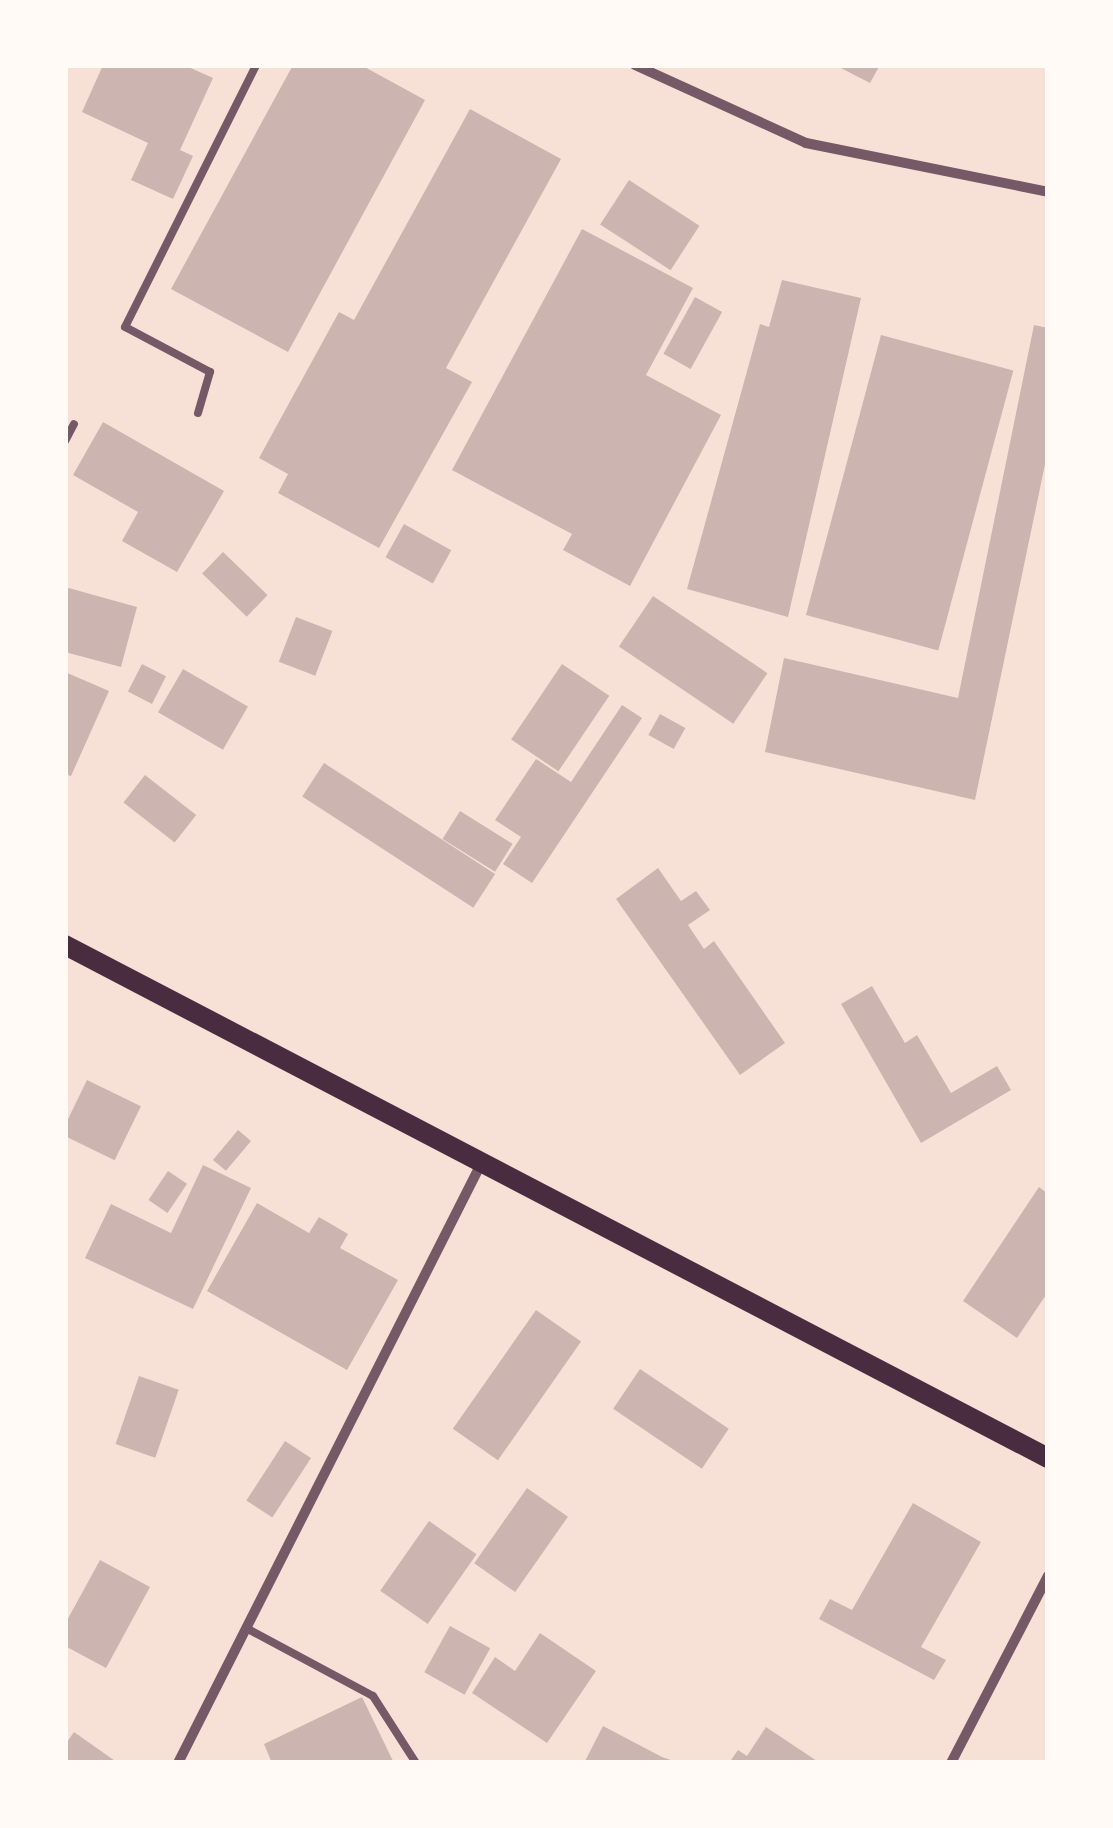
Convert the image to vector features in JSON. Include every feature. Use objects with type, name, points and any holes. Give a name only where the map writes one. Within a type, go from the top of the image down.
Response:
[{"type":"main road","points":[[65,945],[1048,1458]]},
{"type":"street","points":[[635,65],[806,143],[1048,192]]},
{"type":"street","points":[[178,1763],[483,1161]]},
{"type":"street","points":[[951,1763],[1048,1576]]},
{"type":"lane","points":[[198,412],[210,372],[125,328],[256,65]]},
{"type":"lane","points":[[65,442],[74,424]]},
{"type":"lane","points":[[246,1628],[373,1696],[416,1763]]},
{"type":"building","points":[[103,65],[184,65],[213,78],[180,150],[193,156],[173,199],[131,180],[148,143],[82,112]]},
{"type":"building","points":[[293,65],[361,65],[425,100],[288,352],[171,289]]},
{"type":"building","points":[[835,65],[880,65],[870,83]]},
{"type":"building","points":[[470,109],[561,159],[446,368],[472,382],[379,548],[278,493],[288,474],[259,458],[339,312],[354,320]]},
{"type":"building","points":[[629,180],[699,226],[671,270],[600,224]]},
{"type":"building","points":[[582,229],[693,288],[646,375],[721,415],[630,586],[563,550],[572,534],[452,470]]},
{"type":"building","points":[[782,280],[861,298],[788,617],[687,589],[760,324],[769,327]]},
{"type":"building","points":[[695,297],[722,312],[691,369],[663,354]]},
{"type":"building","points":[[1034,325],[1048,328],[1048,450],[975,800],[765,752],[784,658],[958,698]]},
{"type":"building","points":[[881,335],[1013,370],[938,651],[806,615]]},
{"type":"building","points":[[103,422],[224,491],[177,572],[122,541],[138,512],[73,475]]},
{"type":"building","points":[[404,524],[451,550],[433,583],[386,557]]},
{"type":"building","points":[[223,552],[268,595],[247,617],[202,574]]},
{"type":"building","points":[[65,587],[137,607],[121,667],[65,652]]},
{"type":"building","points":[[653,596],[767,673],[733,724],[619,647]]},
{"type":"building","points":[[296,617],[332,631],[315,676],[279,662]]},
{"type":"building","points":[[142,664],[166,676],[152,704],[128,692]]},
{"type":"building","points":[[562,664],[609,696],[558,771],[511,739]]},
{"type":"building","points":[[183,669],[248,706],[223,750],[158,712]]},
{"type":"building","points":[[65,672],[109,691],[71,776],[65,774]]},
{"type":"building","points":[[622,705],[642,718],[532,883],[503,864],[521,837],[495,820],[536,759],[571,782]]},
{"type":"building","points":[[660,714],[685,728],[674,749],[648,735]]},
{"type":"building","points":[[324,763],[495,874],[473,908],[302,797]]},
{"type":"building","points":[[145,775],[196,815],[175,843],[123,803]]},
{"type":"building","points":[[460,811],[513,844],[495,872],[443,839]]},
{"type":"building","points":[[658,868],[681,901],[696,891],[710,910],[688,925],[704,949],[714,941],[785,1043],[740,1075],[616,899]]},
{"type":"building","points":[[872,986],[905,1043],[917,1035],[951,1093],[997,1066],[1011,1090],[921,1143],[841,1004]]},
{"type":"building","points":[[87,1080],[141,1106],[115,1160],[65,1136],[65,1125]]},
{"type":"building","points":[[238,1130],[251,1141],[226,1171],[213,1160]]},
{"type":"building","points":[[203,1165],[251,1188],[193,1309],[85,1258],[111,1204],[171,1233]]},
{"type":"building","points":[[168,1171],[187,1184],[167,1213],[148,1200]]},
{"type":"building","points":[[1039,1187],[1048,1194],[1048,1292],[1017,1338],[963,1301]]},
{"type":"building","points":[[257,1203],[309,1233],[319,1217],[348,1234],[340,1248],[398,1280],[347,1370],[207,1291]]},
{"type":"building","points":[[536,1310],[581,1342],[498,1460],[453,1429]]},
{"type":"building","points":[[640,1369],[729,1429],[702,1469],[613,1409]]},
{"type":"building","points":[[139,1376],[179,1390],[155,1458],[116,1444]]},
{"type":"building","points":[[285,1441],[311,1458],[272,1517],[246,1501]]},
{"type":"building","points":[[527,1488],[568,1517],[515,1592],[474,1563]]},
{"type":"building","points":[[913,1503],[981,1542],[921,1647],[946,1660],[934,1680],[819,1619],[830,1599],[852,1610]]},
{"type":"building","points":[[429,1521],[477,1554],[428,1624],[380,1591]]},
{"type":"building","points":[[100,1560],[150,1587],[106,1668],[65,1646],[65,1624]]},
{"type":"building","points":[[450,1626],[490,1648],[465,1695],[424,1672]]},
{"type":"building","points":[[540,1633],[596,1671],[547,1743],[472,1693],[495,1657],[515,1671]]},
{"type":"building","points":[[362,1697],[393,1761],[272,1763],[264,1744]]},
{"type":"building","points":[[603,1726],[662,1757],[680,1763],[584,1763]]},
{"type":"building","points":[[766,1727],[820,1763],[729,1763],[738,1750],[747,1756]]},
{"type":"building","points":[[74,1732],[118,1763],[65,1763],[65,1745]]}]
